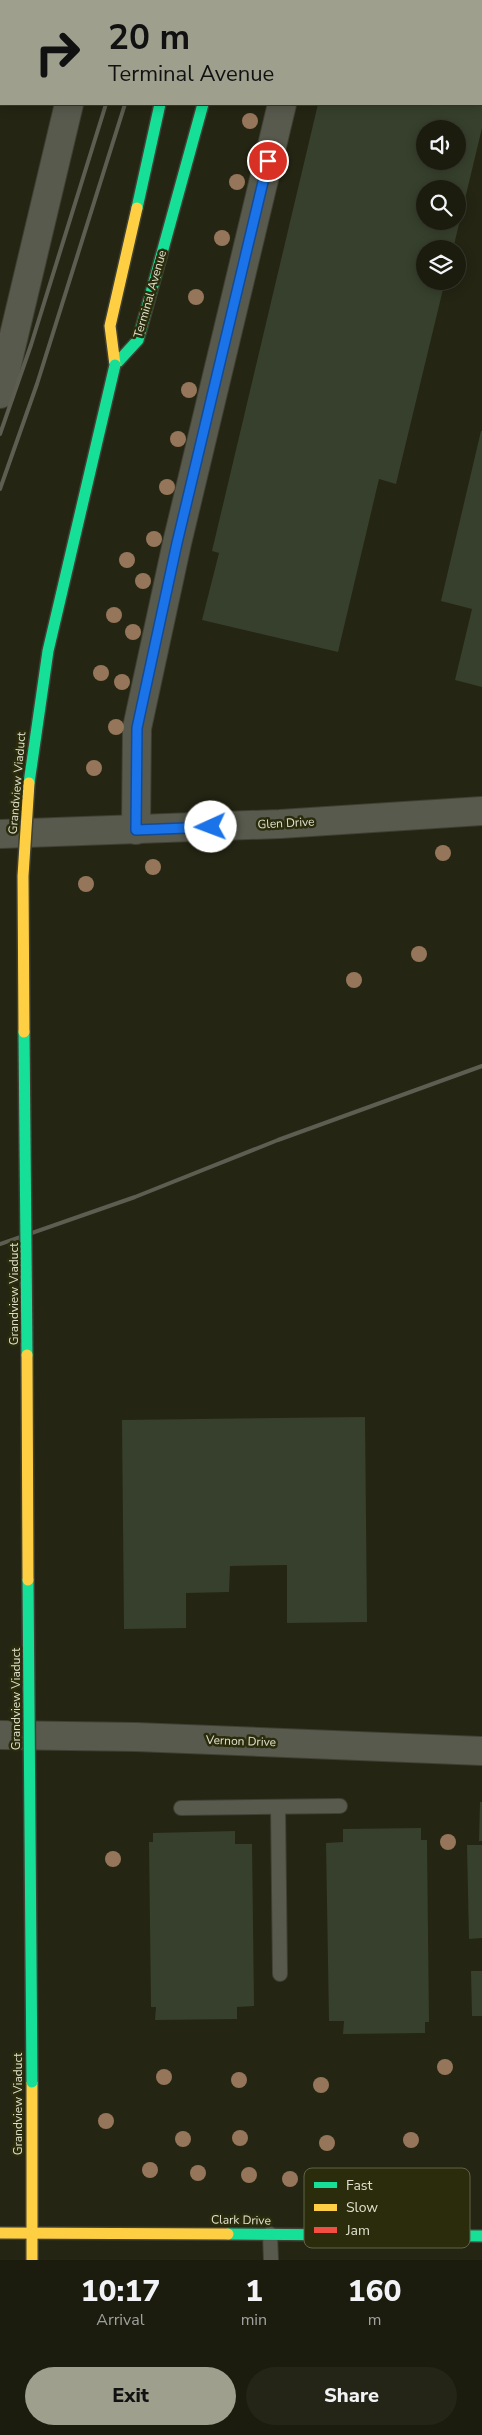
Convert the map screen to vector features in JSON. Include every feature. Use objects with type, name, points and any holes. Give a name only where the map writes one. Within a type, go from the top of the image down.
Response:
[{"type":"main road","points":[[115,365],[110,326],[160,105]]},
{"type":"main road","name":"Terminal Avenue","points":[[115,365],[138,340],[203,105]]},
{"type":"main road","name":"Grandview Viaduct","points":[[32,2260],[24,876],[29,781],[48,651],[115,365]]},
{"type":"main road","name":"Clark Drive","points":[[0,2232],[304,2234]]},
{"type":"street","points":[[0,394],[69,105]]},
{"type":"street","points":[[136,830],[137,728],[177,543],[282,105]]},
{"type":"street","name":"Glen Drive","points":[[0,834],[280,824],[482,811]]},
{"type":"street","name":"Vernon Drive","points":[[0,1735],[136,1737],[482,1751]]},
{"type":"lane","points":[[181,1808],[340,1806]]},
{"type":"lane","points":[[278,1807],[280,1974]]},
{"type":"lane","points":[[270,2234],[271,2260]]},
{"type":"building","points":[[318,105],[482,105],[482,128],[466,195],[466,180],[416,180],[416,230],[458,230],[455,240],[416,240],[416,290],[443,290],[396,484],[379,479],[338,652],[202,620],[219,553],[212,551]]},
{"type":"building","points":[[481,431],[482,687],[455,680],[472,609],[441,601]]},
{"type":"building","points":[[365,1417],[367,1622],[287,1623],[287,1565],[230,1566],[229,1592],[186,1593],[186,1628],[124,1629],[122,1420]]},
{"type":"building","points":[[480,1802],[482,1802],[482,1841],[479,1841]]},
{"type":"building","points":[[421,1828],[421,1840],[427,1840],[429,2022],[425,2022],[425,2033],[343,2034],[344,2021],[329,2021],[326,1843],[343,1842],[343,1829]]},
{"type":"building","points":[[235,1831],[235,1844],[252,1844],[254,2006],[237,2007],[237,2019],[155,2020],[156,2007],[151,2007],[149,1842],[153,1842],[153,1833]]},
{"type":"building","points":[[467,1845],[482,1845],[482,1938],[469,1939]]},
{"type":"building","points":[[471,1971],[482,1971],[482,2016],[472,2016]]},
{"type":"railway","points":[[0,434],[31,345],[106,105]]},
{"type":"railway","points":[[0,489],[37,384],[125,105]]},
{"type":"railway","points":[[0,1244],[135,1197],[278,1140],[482,1066]]},
{"type":"traffic: fast","points":[[137,208],[160,105]]},
{"type":"traffic: fast","points":[[115,365],[138,340],[203,105]]},
{"type":"traffic: fast","points":[[29,783],[48,651],[115,365]]},
{"type":"traffic: fast","points":[[24,1032],[27,1355]]},
{"type":"traffic: fast","points":[[28,1580],[32,2082]]},
{"type":"traffic: fast","points":[[228,2234],[304,2235]]},
{"type":"traffic: fast","points":[[470,2236],[482,2236]]},
{"type":"traffic: slow","points":[[115,365],[110,326],[137,208]]},
{"type":"traffic: slow","points":[[24,1032],[23,876],[29,783]]},
{"type":"traffic: slow","points":[[27,1355],[28,1580]]},
{"type":"traffic: slow","points":[[32,2082],[32,2260]]},
{"type":"traffic: slow","points":[[0,2233],[228,2234]]},
{"type":"route","points":[[211,827],[136,830],[137,728],[177,543],[268,161]]}]
